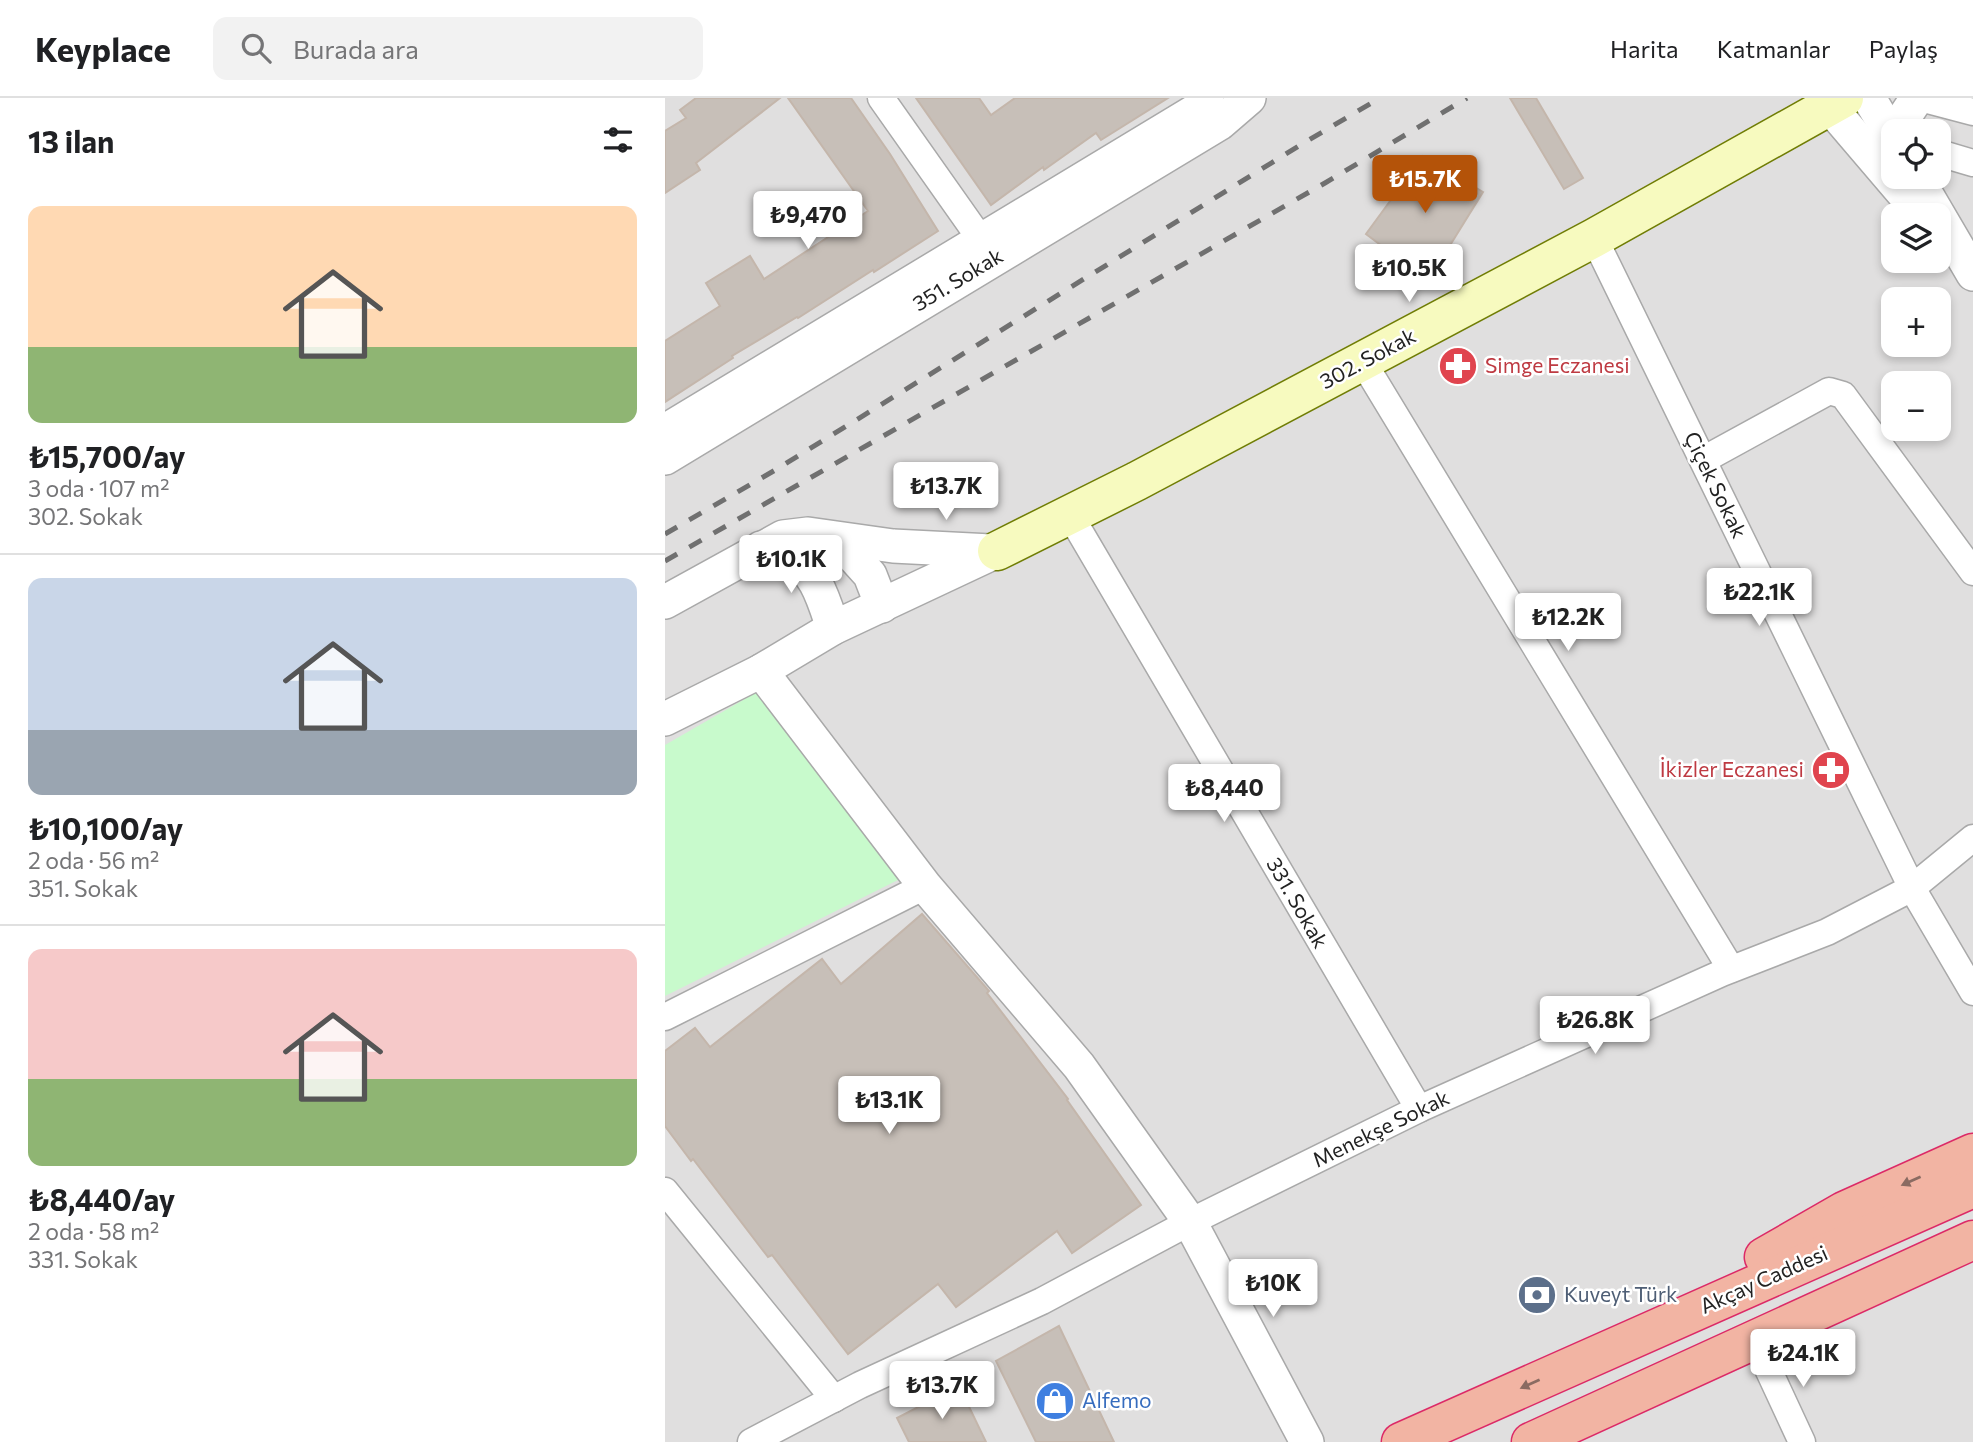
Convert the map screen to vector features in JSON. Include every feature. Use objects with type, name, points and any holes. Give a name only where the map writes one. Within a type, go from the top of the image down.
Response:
[{"type":"highway","points":[[1593,1356],[1844,1211],[1973,1153]]},
{"type":"highway","name":"Akçay Caddesi","points":[[1401,1442],[1973,1188]]},
{"type":"highway","points":[[1531,1442],[1973,1240]]},
{"type":"highway","points":[[1609,1408],[1762,1356],[1973,1265]]},
{"type":"main road","name":"302. Sokak","points":[[997,551],[1363,362],[1594,238],[1836,102]]},
{"type":"street","points":[[881,98],[987,248]]},
{"type":"street","points":[[665,428],[987,248],[1210,98]]},
{"type":"street","name":"351. Sokak","points":[[665,458],[987,248],[1220,123],[1248,98]]},
{"type":"street","points":[[1869,98],[1883,119]]},
{"type":"street","points":[[1903,119],[1918,98],[1973,112]]},
{"type":"street","points":[[1836,102],[1913,203]]},
{"type":"street","points":[[1951,157],[1973,163]]},
{"type":"street","points":[[1923,189],[1973,275]]},
{"type":"street","name":"Çiçek Sokak","points":[[1594,238],[1912,888]]},
{"type":"street","points":[[1951,250],[1973,275]]},
{"type":"street","points":[[1363,362],[1731,969]]},
{"type":"street","points":[[1703,460],[1829,391],[1843,395],[1973,572]]},
{"type":"street","name":"331. Sokak","points":[[1070,515],[1419,1109]]},
{"type":"street","points":[[665,602],[783,537],[808,534],[893,546],[997,551]]},
{"type":"street","points":[[808,534],[852,555],[870,575],[882,606]]},
{"type":"street","points":[[893,546],[915,591]]},
{"type":"street","points":[[761,548],[788,556],[806,568],[821,592],[834,628]]},
{"type":"street","points":[[665,719],[761,671],[834,628],[997,551]]},
{"type":"street","points":[[761,671],[925,886],[1079,1066],[1191,1222],[1307,1442]]},
{"type":"street","points":[[1973,838],[1912,888],[1973,992]]},
{"type":"street","points":[[665,1017],[925,886]]},
{"type":"street","name":"Menekşe Sokak","points":[[751,1442],[834,1399],[1042,1301],[1191,1222],[1419,1109],[1731,969],[1827,932],[1912,888]]},
{"type":"street","points":[[665,1191],[834,1399]]},
{"type":"street","points":[[1762,1356],[1802,1442]]},
{"type":"shaded area","points":[[665,98],[1973,98],[1973,1442],[665,1442]]},
{"type":"green space","points":[[757,692],[902,878],[665,996],[665,745]]},
{"type":"building","points":[[696,98],[780,98],[696,163],[700,170],[665,193],[665,131],[686,118],[680,110]]},
{"type":"building","points":[[788,98],[851,98],[938,231],[732,356],[733,358],[665,402],[665,341],[720,306],[706,283],[750,256],[764,279],[868,211]]},
{"type":"building","points":[[916,98],[979,98],[991,115],[1015,98],[1168,98],[1101,140],[1096,133],[991,205]]},
{"type":"building","points":[[1510,98],[1536,98],[1583,178],[1564,189]]},
{"type":"building","points":[[1423,156],[1483,192],[1444,255],[1414,270],[1366,234]]},
{"type":"building","points":[[922,914],[989,991],[987,993],[1068,1099],[1141,1205],[1072,1253],[1057,1231],[956,1307],[938,1284],[848,1354],[772,1255],[768,1257],[665,1126],[665,1051],[695,1028],[710,1047],[822,959],[841,984]]},
{"type":"building","name":"Alfemo","points":[[1059,1326],[1114,1442],[1036,1442],[996,1361]]},
{"type":"building","points":[[959,1386],[986,1442],[909,1442],[897,1418]]},
{"type":"railway","points":[[665,534],[777,469],[1380,98]]},
{"type":"railway","points":[[665,561],[1325,183],[1467,98]]},
{"type":"place","name":"Simge Eczanesi","points":[[1458,366]]},
{"type":"place","name":"İkizler Eczanesi","points":[[1831,770]]},
{"type":"place","name":"Kuveyt Türk","points":[[1537,1295]]},
{"type":"place","name":"Alfemo","points":[[1055,1401]]}]
